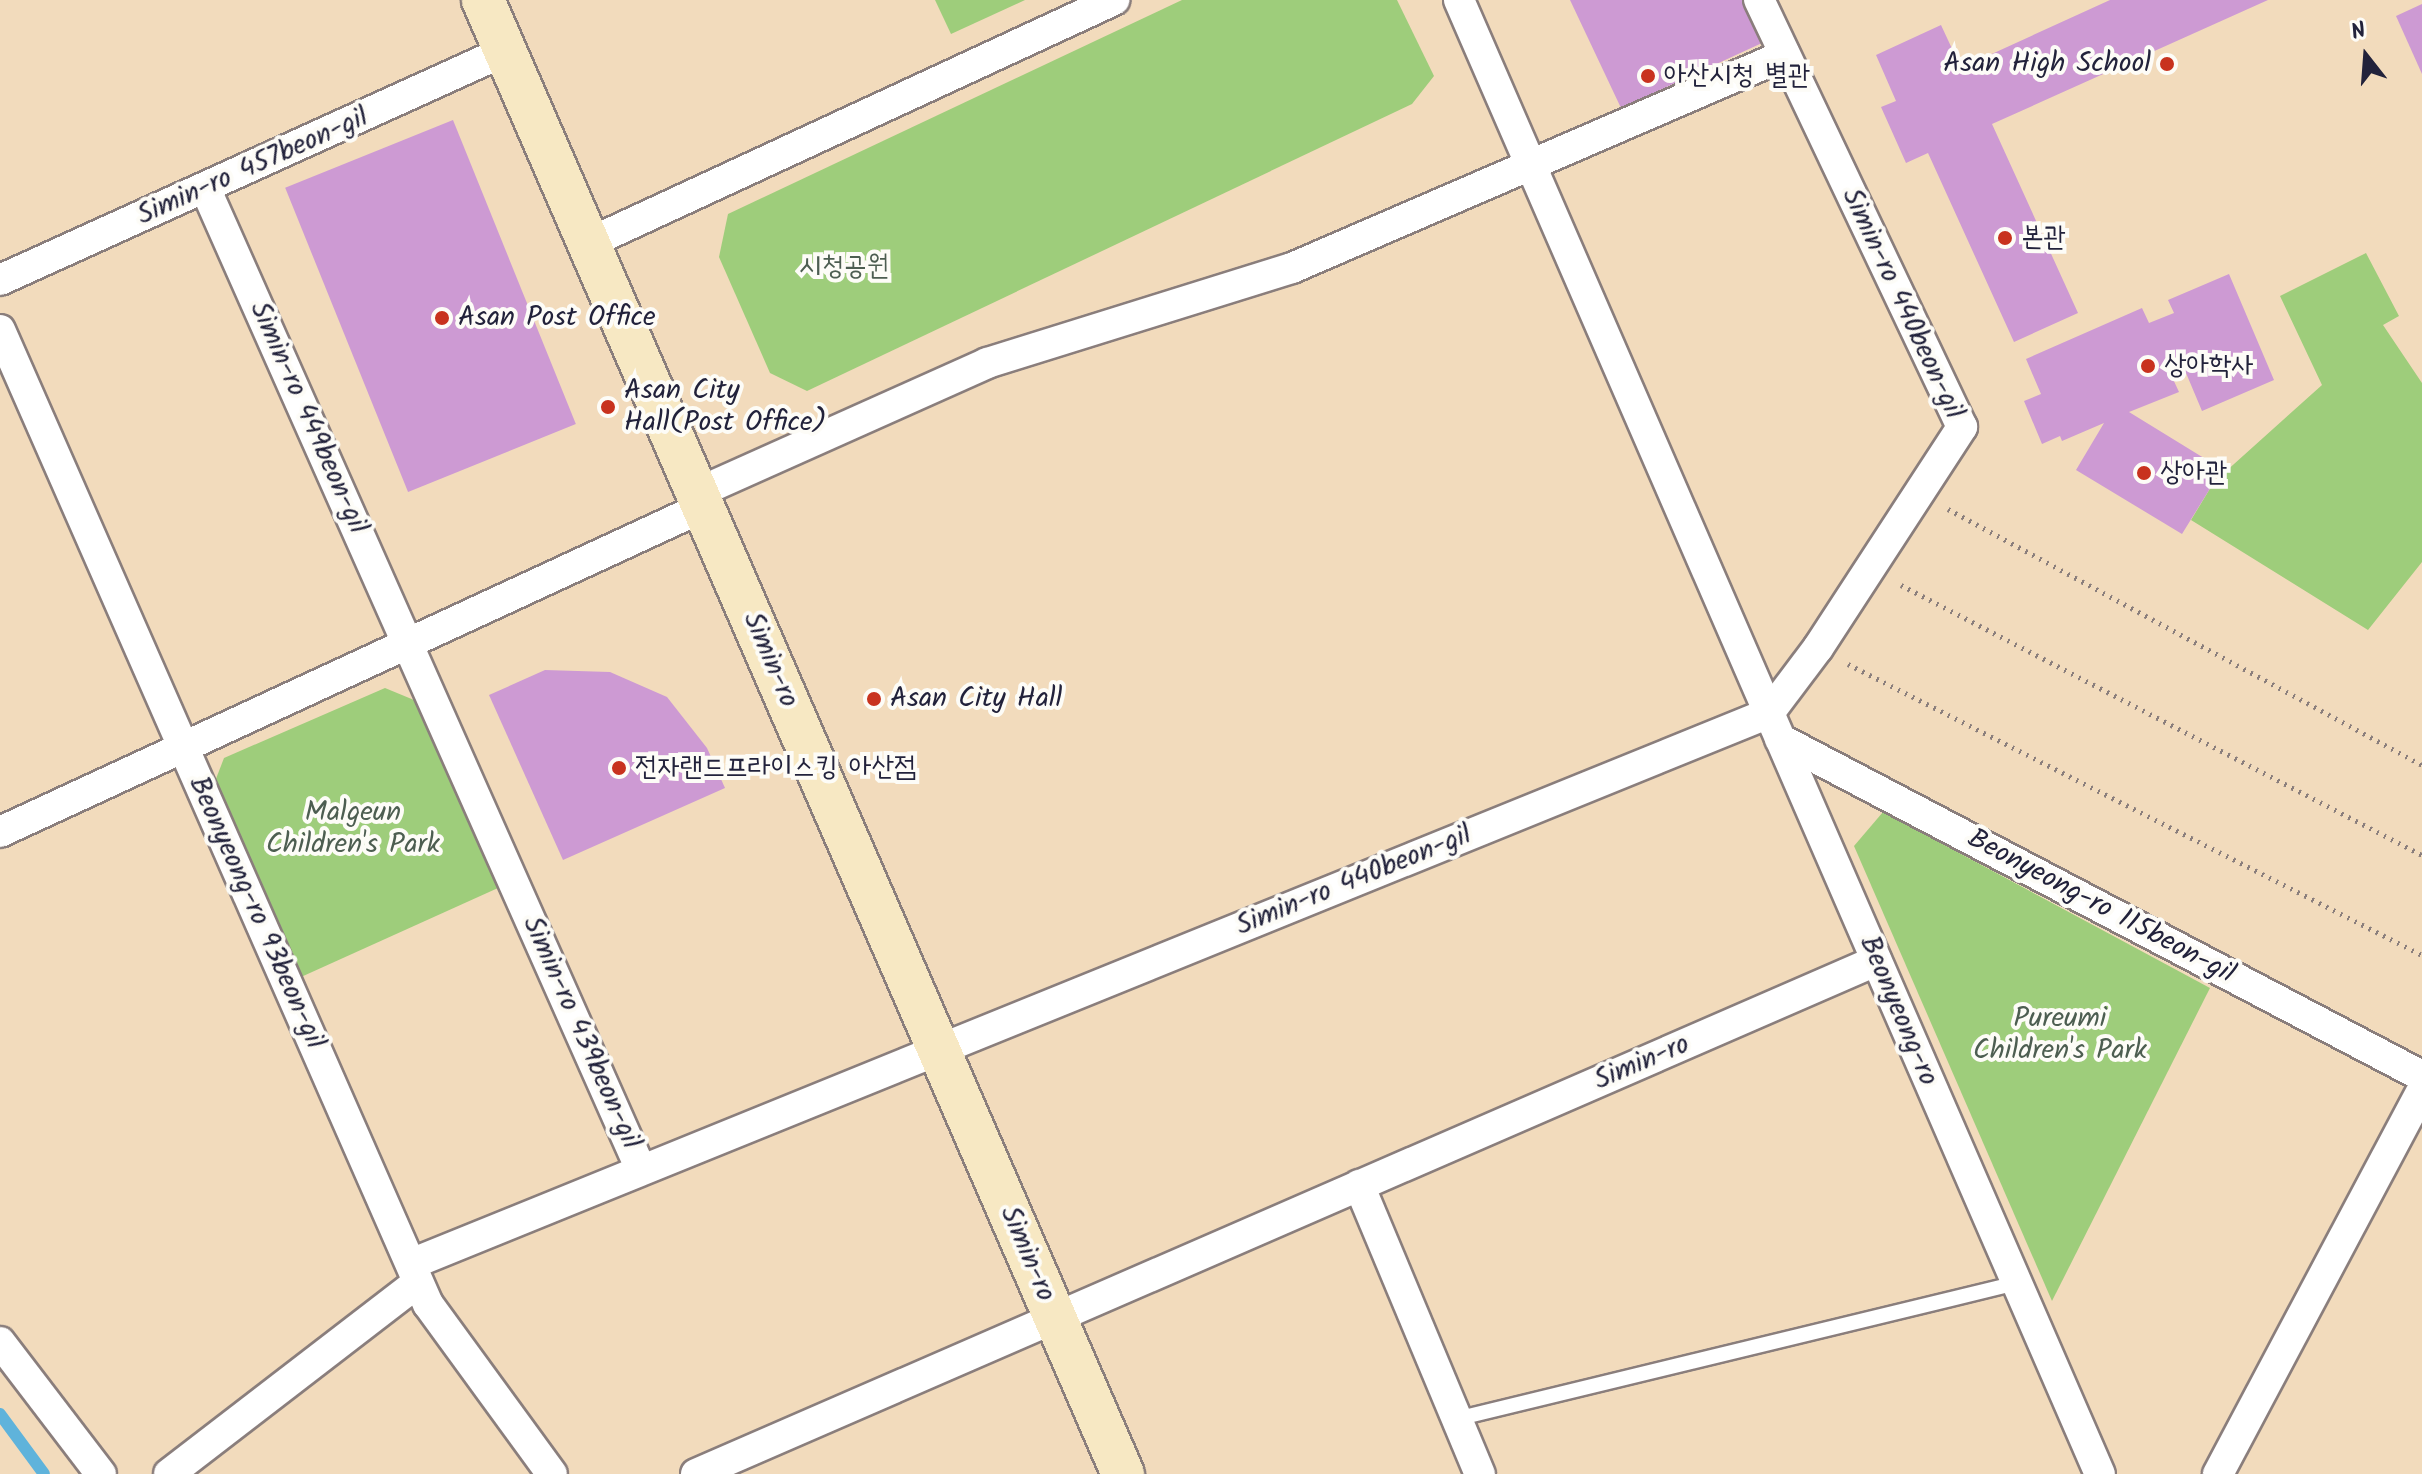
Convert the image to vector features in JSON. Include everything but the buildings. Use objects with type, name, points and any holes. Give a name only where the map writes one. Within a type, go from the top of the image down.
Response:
[{"type":"main road","name":"Simin-ro","points":[[483,0],[1123,1474]]},
{"type":"street","points":[[589,243],[1114,0]]},
{"type":"street","points":[[1459,0],[1774,726]]},
{"type":"street","name":"Simin-ro 440beon-gil","points":[[939,1049],[1774,726],[1818,648],[1962,427],[1759,0]]},
{"type":"street","name":"Simin-ro 457beon-gil","points":[[0,280],[206,190],[505,51]]},
{"type":"street","points":[[0,832],[411,646],[700,500],[987,363],[1292,268],[1785,55]]},
{"type":"street","name":"Simin-ro 449beon-gil","points":[[206,190],[411,646]]},
{"type":"street","name":"Beonyeong-ro 93beon-gil","points":[[0,330],[428,1304],[552,1474]]},
{"type":"street","name":"Simin-ro 439beon-gil","points":[[411,646],[641,1170],[939,1049]]},
{"type":"street","name":"Beonyeong-ro","points":[[1774,726],[2100,1474]]},
{"type":"street","name":"Beonyeong-ro 115beon-gil","points":[[1774,726],[2422,1076]]},
{"type":"street","name":"Simin-ro","points":[[1056,1319],[1876,961]]},
{"type":"street","points":[[2218,1474],[2422,1091]]},
{"type":"street","points":[[169,1474],[414,1273],[641,1170]]},
{"type":"street","points":[[1359,1185],[1480,1474]]},
{"type":"street","points":[[696,1474],[1056,1319]]},
{"type":"street","points":[[0,1342],[101,1474]]},
{"type":"lane","points":[[1456,1419],[2017,1283]]},
{"type":"path","points":[[1920,494],[2422,765]]},
{"type":"path","points":[[1870,569],[2422,855]]},
{"type":"path","points":[[1818,648],[2422,955]]},
{"type":"green space","points":[[935,0],[1025,0],[951,34]]},
{"type":"green space","name":"시청공원","points":[[1182,0],[1397,0],[1434,76],[1412,104],[807,391],[770,373],[719,257],[728,214]]},
{"type":"green space","points":[[2366,253],[2399,316],[2383,325],[2422,383],[2422,562],[2368,630],[2191,520],[2214,482],[2322,385],[2280,296]]},
{"type":"green space","name":"Malgeun Children's Park","points":[[385,688],[414,700],[498,888],[301,977],[214,784],[224,758]]},
{"type":"green space","name":"Pureumi Children's Park","points":[[1883,812],[2210,988],[2052,1301],[1854,846]]},
{"type":"waterway","points":[[0,1414],[44,1474]]},
{"type":"place","name":"Asan High School","points":[[2167,64]]},
{"type":"place","name":"아산시청 별관","points":[[1648,76]]},
{"type":"place","name":"본관","points":[[2005,238]]},
{"type":"place","name":"Asan Post Office","points":[[442,318]]},
{"type":"place","name":"상아학사","points":[[2148,366]]},
{"type":"place","name":"Asan City Hall(Post Office)","points":[[608,407]]},
{"type":"place","name":"상아관","points":[[2144,473]]},
{"type":"place","name":"Asan City Hall","points":[[874,699]]},
{"type":"place","name":"전자랜드프라이스킹 아산점","points":[[619,768]]}]
